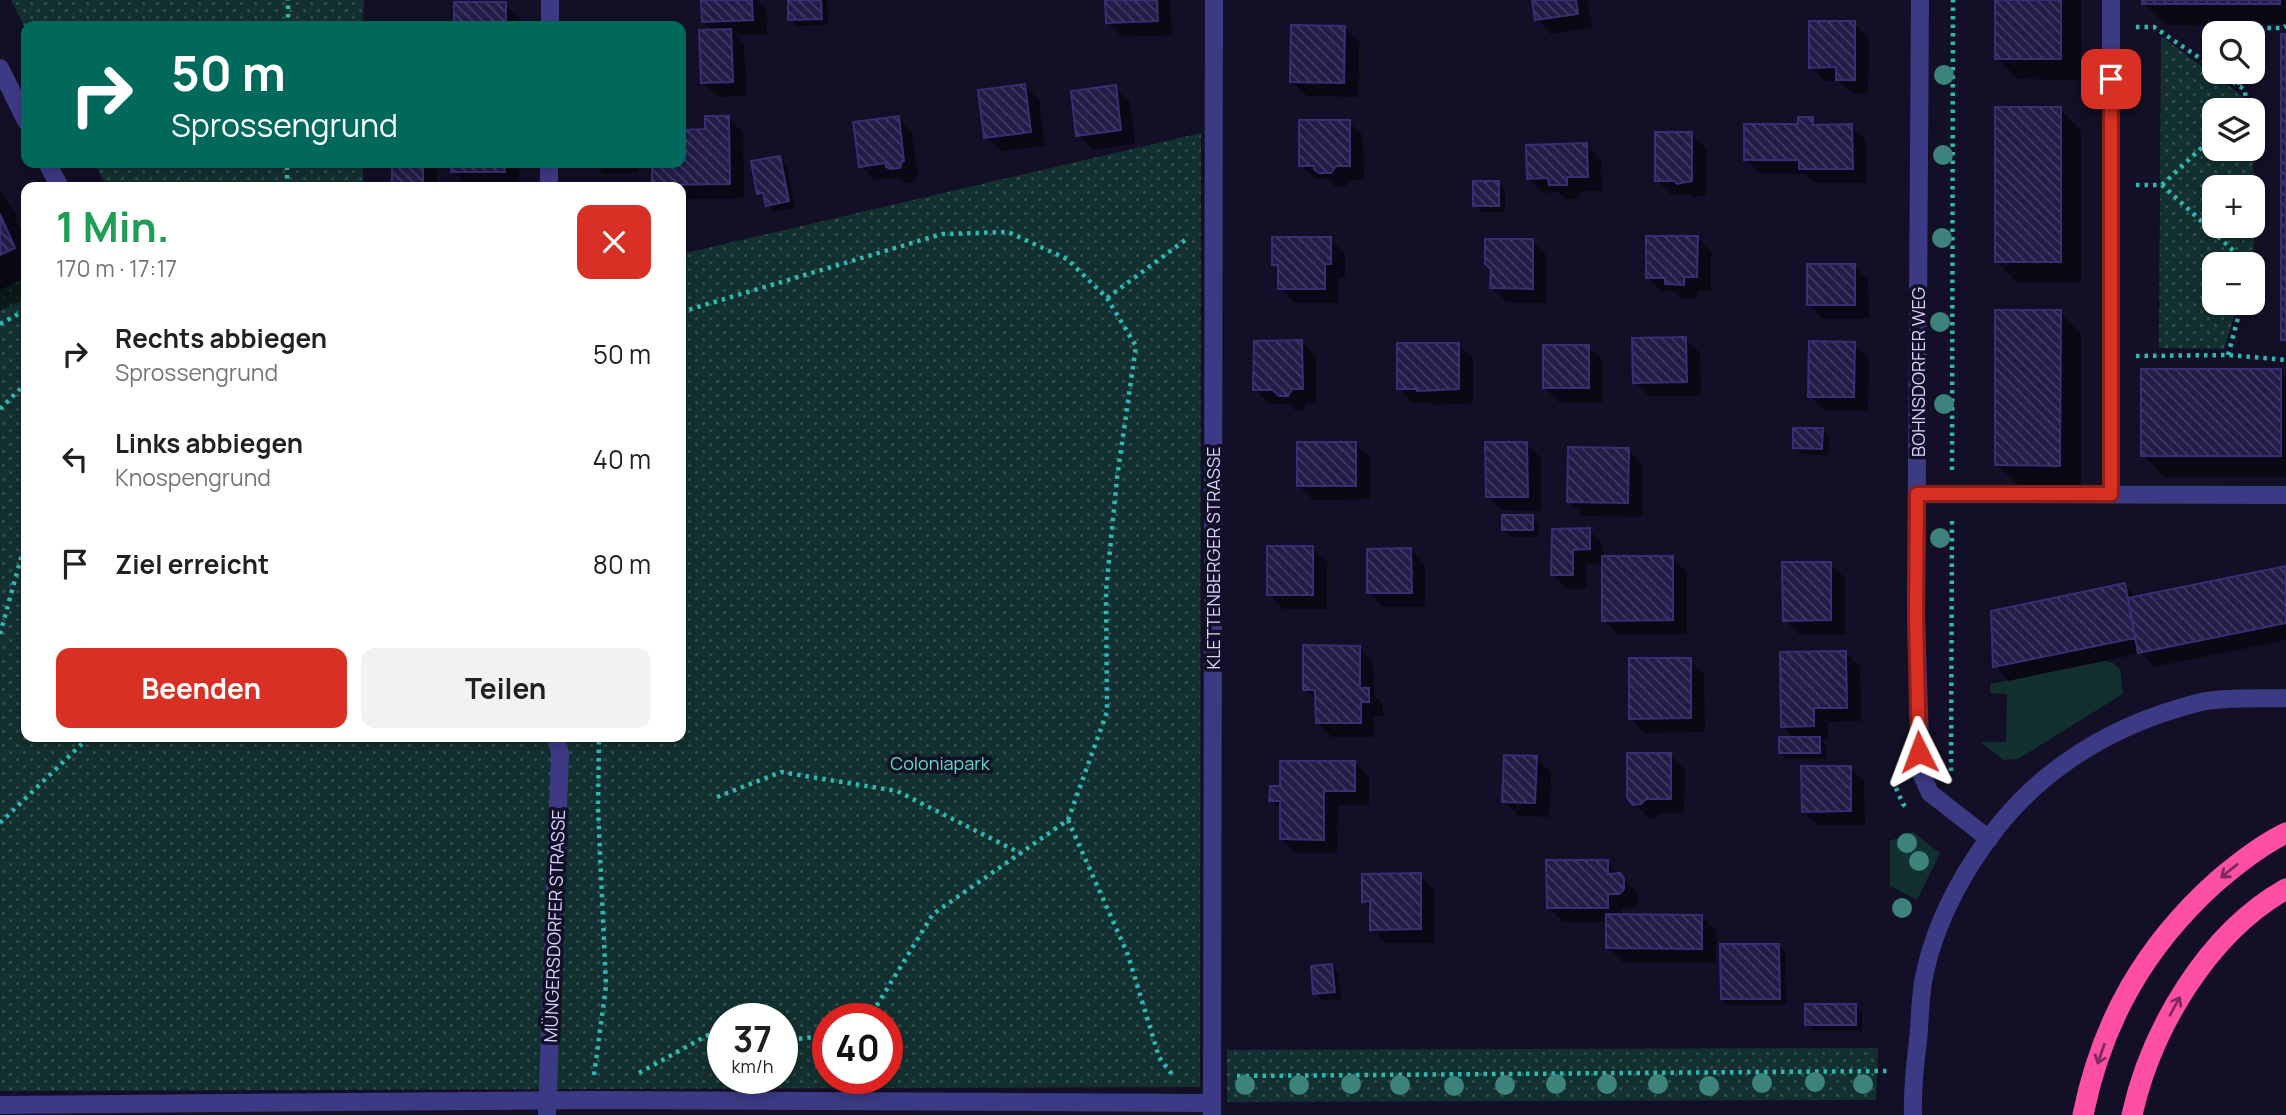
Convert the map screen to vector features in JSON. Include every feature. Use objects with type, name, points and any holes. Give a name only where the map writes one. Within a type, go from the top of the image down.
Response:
[{"type":"highway","points":[[2083,1115],[2088,1089],[2117,1013],[2129,987],[2158,942],[2190,906],[2232,868],[2286,833]]},
{"type":"highway","points":[[2132,1115],[2152,1054],[2190,980],[2219,945],[2249,916],[2286,889]]},
{"type":"street","points":[[550,0],[550,21]]},
{"type":"street","name":"KLETTENBERGER STRASSE","points":[[1211,1109],[1214,0]]},
{"type":"street","name":"BOHNSDORFER WEG","points":[[1920,0],[1916,617],[1920,773],[1930,793],[1989,839]]},
{"type":"street","points":[[2111,0],[2111,494]]},
{"type":"street","points":[[0,68],[21,111]]},
{"type":"street","points":[[1917,494],[2286,495]]},
{"type":"street","points":[[1913,1115],[1923,982],[1932,948],[1963,876],[2015,808],[2064,763],[2140,721],[2203,702],[2286,698]]},
{"type":"street","name":"MÜNGERSDORFER STRASSE","points":[[547,1108],[561,753],[558,742]]},
{"type":"street","points":[[0,1105],[547,1108],[591,1100],[1193,1103],[1211,1109]]},
{"type":"path","points":[[288,0],[288,21]]},
{"type":"path","points":[[1951,773],[1953,0]]},
{"type":"path","points":[[2111,26],[2154,27],[2202,60]]},
{"type":"path","points":[[2265,28],[2286,26]]},
{"type":"path","points":[[2239,85],[2245,90],[2246,98]]},
{"type":"path","points":[[2162,185],[2202,147]]},
{"type":"path","points":[[2111,185],[2162,185],[2235,252]]},
{"type":"path","points":[[1107,298],[1213,219]]},
{"type":"path","points":[[686,311],[942,234],[1008,232],[1067,260],[1107,298],[1136,346],[1117,478],[1105,591],[1107,712],[1069,820],[933,914],[878,1003]]},
{"type":"path","points":[[0,324],[21,313]]},
{"type":"path","points":[[2228,355],[2239,315]]},
{"type":"path","points":[[2111,356],[2228,355],[2286,360]]},
{"type":"path","points":[[0,409],[21,388]]},
{"type":"path","points":[[0,634],[21,558]]},
{"type":"path","points":[[0,823],[84,742]]},
{"type":"path","points":[[591,1100],[606,986],[598,808],[598,742]]},
{"type":"path","points":[[718,797],[782,772],[897,792],[1022,854]]},
{"type":"path","points":[[1069,820],[1128,955],[1159,1057],[1193,1103]]},
{"type":"path","points":[[637,1074],[707,1036]]},
{"type":"path","points":[[1212,1077],[1915,1071]]},
{"type":"green space","points":[[11,0],[364,0],[363,21],[22,21]]},
{"type":"green space","points":[[2161,36],[2202,66],[2202,84],[2226,84],[2245,98],[2202,98],[2202,161],[2253,161],[2253,175],[2202,175],[2202,238],[2254,238],[2253,252],[2202,252],[2202,315],[2234,315],[2224,349],[2159,348]]},
{"type":"green space","name":"Coloniapark","points":[[1201,133],[1200,1087],[903,1088],[903,1003],[812,1003],[812,1088],[798,1088],[798,1003],[707,1003],[707,1089],[0,1091],[0,290],[21,280],[21,742],[686,742],[686,253]]},
{"type":"green space","points":[[97,168],[363,168],[363,182],[104,182]]},
{"type":"green space","points":[[2105,661],[2120,669],[2123,694],[2018,759],[2004,760],[1980,742],[2006,742],[2007,694],[1990,693],[1990,684]]},
{"type":"green space","points":[[1913,832],[1940,853],[1917,900],[1890,886],[1890,841]]},
{"type":"green space","points":[[1878,1048],[1876,1100],[1227,1102],[1227,1050]]},
{"type":"building","points":[[701,0],[752,0],[753,20],[702,22]]},
{"type":"building","points":[[788,0],[821,0],[822,19],[788,20]]},
{"type":"building","points":[[1105,0],[1157,0],[1158,21],[1106,23]]},
{"type":"building","points":[[1532,0],[1576,0],[1578,14],[1535,20]]},
{"type":"building","points":[[1995,0],[2061,0],[2061,59],[1995,59]]},
{"type":"building","points":[[2142,0],[2280,0],[2280,4],[2142,4]]},
{"type":"building","points":[[454,2],[506,2],[506,21],[454,21]]},
{"type":"building","points":[[1809,21],[1855,21],[1855,80],[1836,80],[1836,67],[1809,68]]},
{"type":"building","points":[[1291,25],[1345,26],[1344,83],[1290,82]]},
{"type":"building","points":[[731,29],[733,82],[701,83],[699,30]]},
{"type":"building","points":[[2281,34],[2286,34],[2286,181],[2281,181]]},
{"type":"building","points":[[1025,84],[1031,132],[984,138],[978,90]]},
{"type":"building","points":[[1116,85],[1121,130],[1076,136],[1071,91]]},
{"type":"building","points":[[1995,107],[2061,107],[2061,262],[1995,262]]},
{"type":"building","points":[[705,116],[729,116],[730,184],[652,182],[652,168],[686,168],[686,130],[705,129]]},
{"type":"building","points":[[899,116],[904,161],[900,168],[890,169],[886,167],[886,163],[859,167],[853,122]]},
{"type":"building","points":[[1798,117],[1813,117],[1813,125],[1852,124],[1853,169],[1799,169],[1799,160],[1744,160],[1744,124],[1798,124]]},
{"type":"building","points":[[1299,120],[1350,120],[1350,166],[1336,166],[1331,173],[1319,173],[1314,166],[1299,166]]},
{"type":"building","points":[[1655,132],[1692,132],[1692,181],[1677,184],[1675,181],[1655,181]]},
{"type":"building","points":[[1587,143],[1588,177],[1567,177],[1567,185],[1549,185],[1548,178],[1527,179],[1526,145]]},
{"type":"building","points":[[780,156],[789,201],[766,206],[763,193],[757,194],[751,161]]},
{"type":"building","points":[[392,168],[423,168],[423,182],[392,182]]},
{"type":"building","points":[[451,168],[505,168],[505,172],[451,172]]},
{"type":"building","points":[[1473,181],[1499,181],[1499,206],[1473,206]]},
{"type":"building","points":[[2281,181],[2286,181],[2286,340],[2281,340]]},
{"type":"building","points":[[0,214],[15,248],[0,255]]},
{"type":"building","points":[[1646,236],[1698,236],[1697,277],[1684,277],[1684,285],[1665,284],[1665,278],[1646,278]]},
{"type":"building","points":[[1272,237],[1331,237],[1331,264],[1325,264],[1325,289],[1278,289],[1278,265],[1272,265]]},
{"type":"building","points":[[1485,239],[1533,239],[1533,289],[1490,288],[1491,269],[1485,264]]},
{"type":"building","points":[[1807,264],[1855,264],[1855,305],[1807,305]]},
{"type":"building","points":[[1995,310],[2061,310],[2060,466],[1995,465]]},
{"type":"building","points":[[1686,337],[1687,382],[1633,383],[1632,338]]},
{"type":"building","points":[[1302,340],[1303,389],[1292,389],[1288,396],[1279,396],[1273,390],[1253,390],[1254,341]]},
{"type":"building","points":[[1809,341],[1855,342],[1854,397],[1808,397]]},
{"type":"building","points":[[1397,343],[1459,343],[1459,389],[1397,389]]},
{"type":"building","points":[[1543,345],[1589,345],[1589,388],[1543,388]]},
{"type":"building","points":[[2141,369],[2281,369],[2281,456],[2141,456]]},
{"type":"building","points":[[1793,428],[1823,428],[1822,449],[1793,448]]},
{"type":"building","points":[[1297,442],[1356,442],[1356,486],[1297,486]]},
{"type":"building","points":[[1485,442],[1527,442],[1528,497],[1486,497]]},
{"type":"building","points":[[1568,447],[1629,448],[1628,503],[1567,502]]},
{"type":"building","points":[[1502,515],[1533,515],[1533,530],[1502,530]]},
{"type":"building","points":[[1590,528],[1590,549],[1573,550],[1573,575],[1551,575],[1552,529]]},
{"type":"building","points":[[1267,546],[1313,546],[1313,595],[1267,595]]},
{"type":"building","points":[[1411,548],[1412,593],[1367,593],[1367,549]]},
{"type":"building","points":[[1602,556],[1673,556],[1673,620],[1602,621]]},
{"type":"building","points":[[1782,562],[1831,562],[1831,620],[1783,621]]},
{"type":"building","points":[[2286,566],[2286,623],[2138,653],[2128,598]]},
{"type":"building","points":[[2125,583],[2135,638],[1993,667],[1991,611]]},
{"type":"building","points":[[1303,645],[1360,646],[1360,688],[1369,688],[1369,702],[1361,702],[1361,723],[1316,723],[1315,690],[1303,690]]},
{"type":"building","points":[[1846,651],[1847,708],[1814,708],[1814,726],[1781,727],[1780,652]]},
{"type":"building","points":[[1629,658],[1691,658],[1691,718],[1629,719]]},
{"type":"building","points":[[1779,737],[1820,737],[1820,753],[1779,753]]},
{"type":"building","points":[[1627,753],[1671,753],[1671,799],[1646,799],[1641,804],[1633,805],[1627,798]]},
{"type":"building","points":[[1504,755],[1537,756],[1535,803],[1502,802]]},
{"type":"building","points":[[1280,761],[1355,761],[1355,791],[1324,791],[1324,840],[1280,839],[1280,801],[1269,801],[1270,786],[1280,786]]},
{"type":"building","points":[[1801,766],[1851,766],[1851,811],[1802,812]]},
{"type":"building","points":[[1546,860],[1608,860],[1608,874],[1620,873],[1624,878],[1624,889],[1619,894],[1608,894],[1608,908],[1547,908]]},
{"type":"building","points":[[1421,873],[1421,929],[1370,930],[1370,901],[1362,902],[1362,874]]},
{"type":"building","points":[[1606,914],[1702,915],[1702,949],[1606,948]]},
{"type":"building","points":[[1720,944],[1779,944],[1780,999],[1721,999]]},
{"type":"building","points":[[1332,964],[1335,992],[1313,994],[1311,966]]},
{"type":"building","points":[[1805,1004],[1856,1004],[1856,1025],[1805,1025]]},
{"type":"route","points":[[1919,752],[1917,494],[2111,494],[2111,79]]}]
